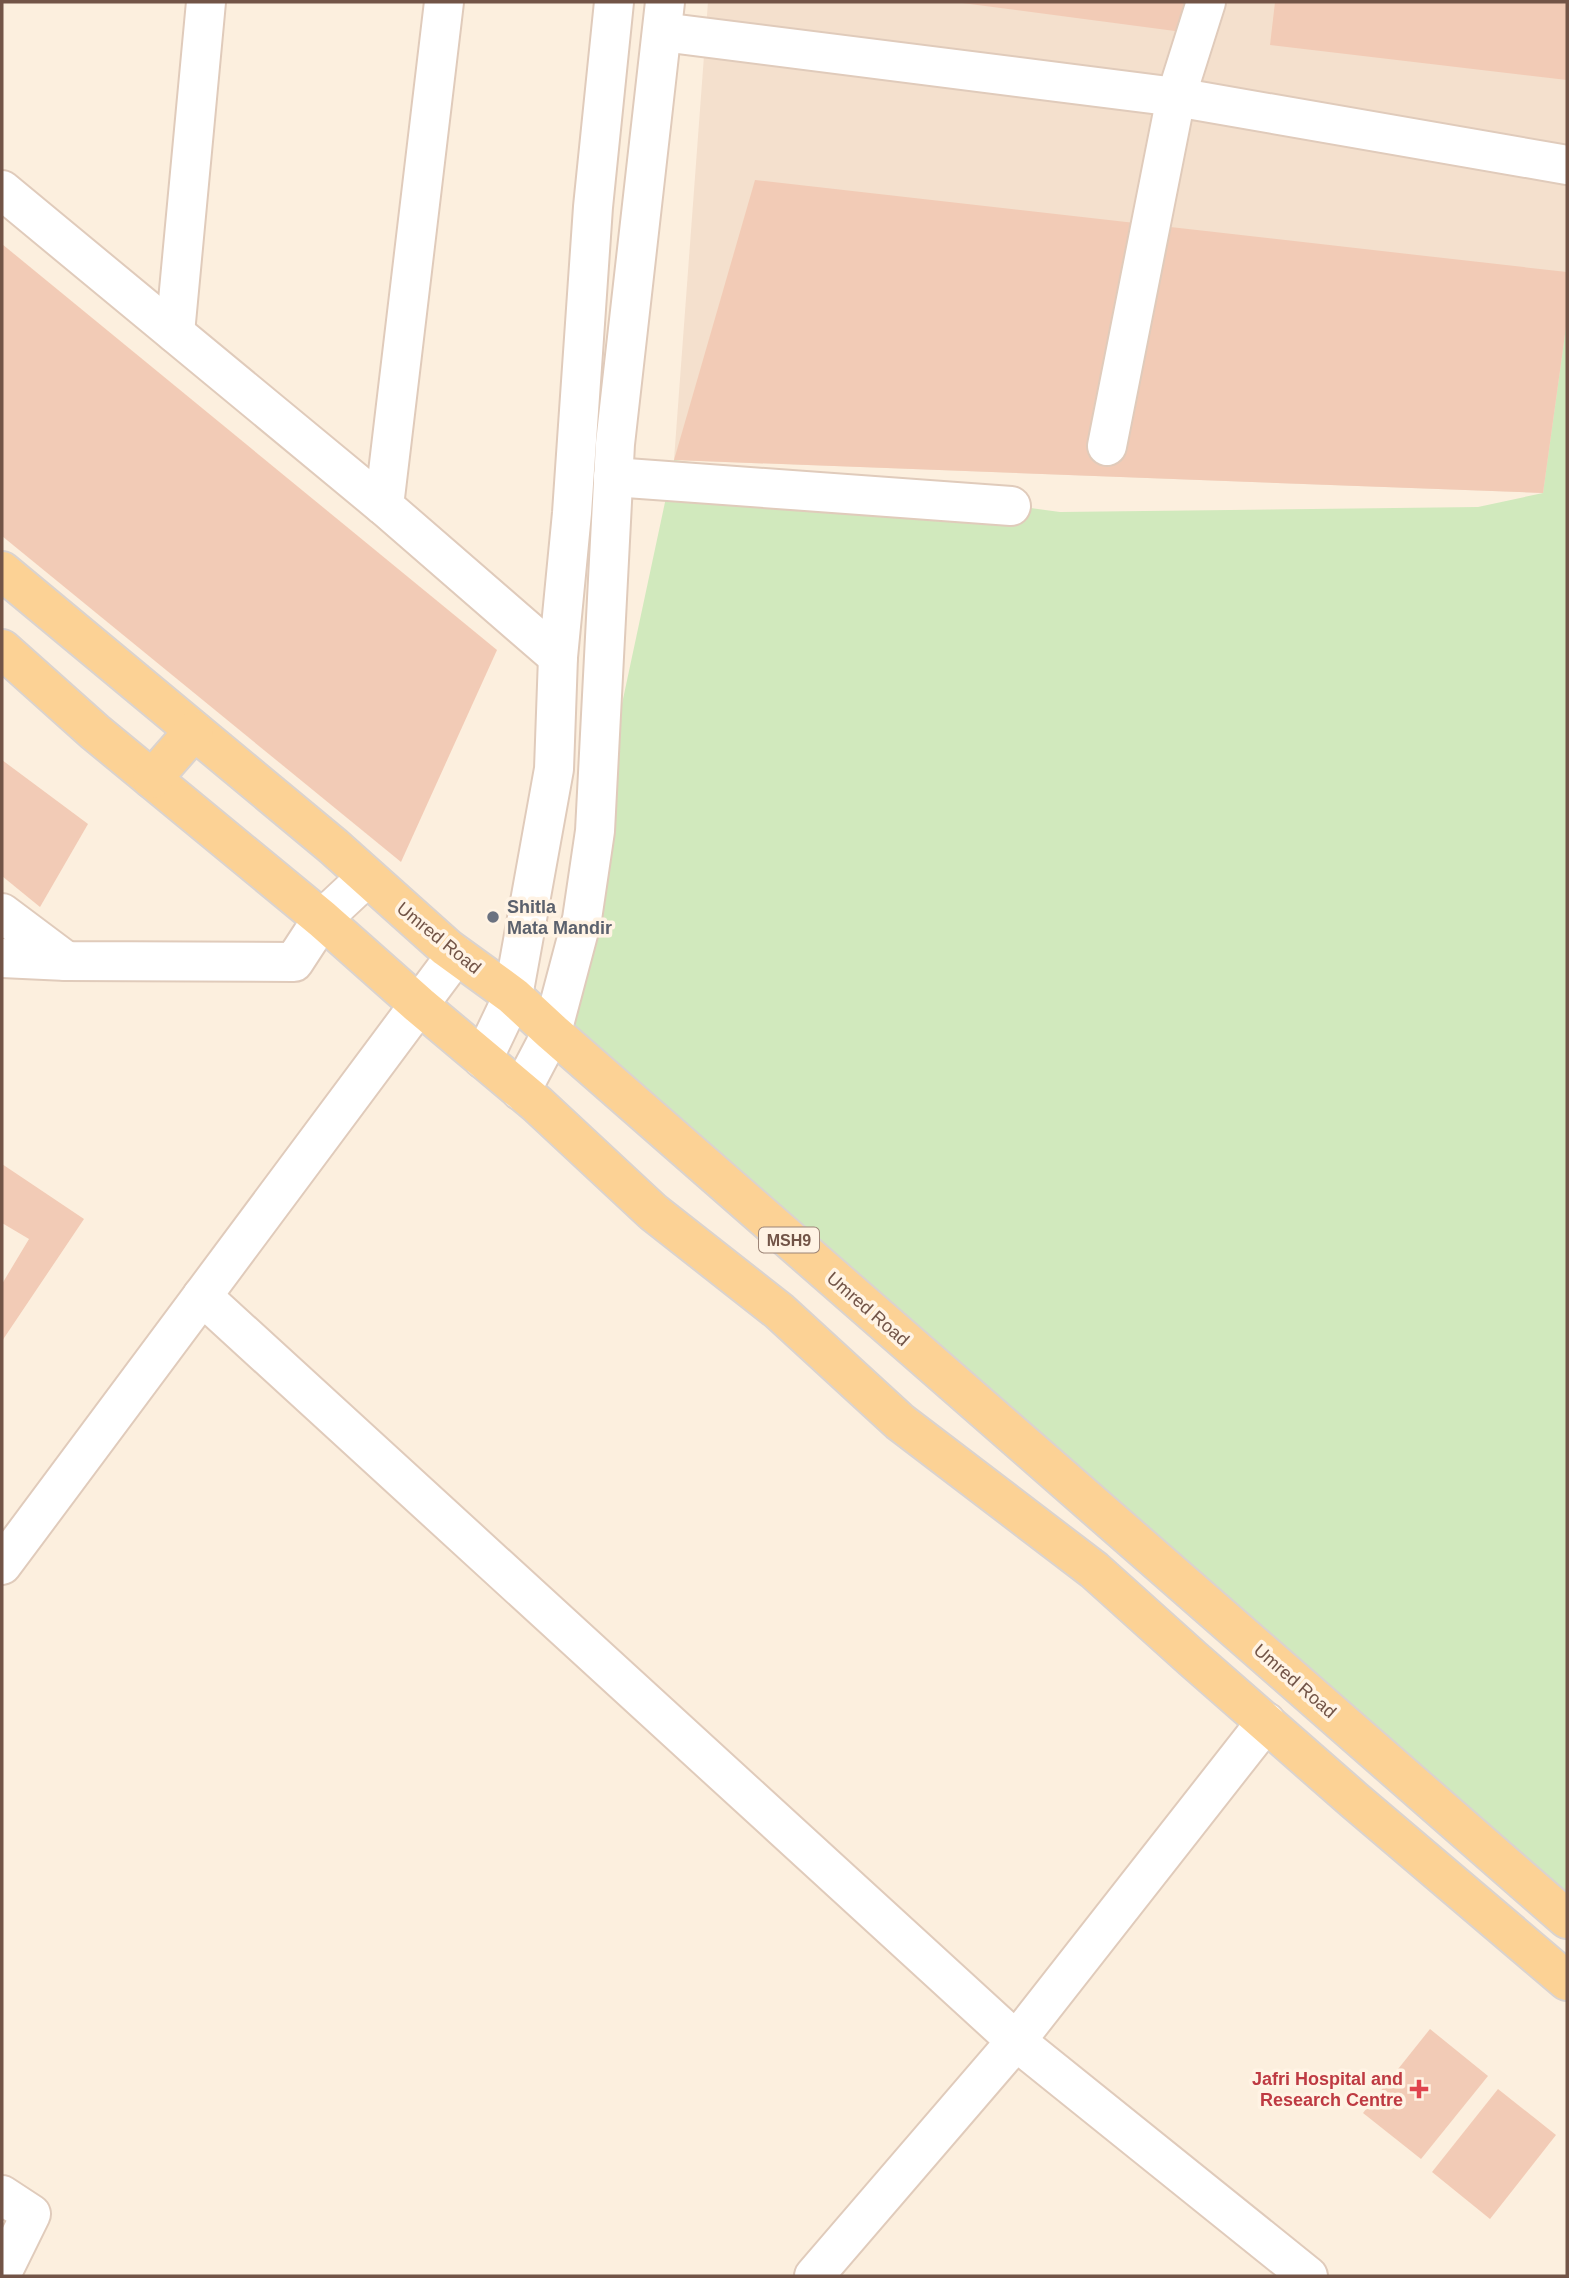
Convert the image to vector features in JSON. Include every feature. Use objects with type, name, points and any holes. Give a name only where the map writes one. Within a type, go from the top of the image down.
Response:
[{"type":"main road","name":"Umred Road","points":[[2,571],[456,955],[513,996],[1567,1919]]},
{"type":"main road","points":[[2,649],[95,732],[322,919],[521,1091],[653,1212],[779,1311],[900,1422],[1094,1570],[1266,1723],[1567,1981]]},
{"type":"main road","points":[[152,779],[194,731]]},
{"type":"main road","points":[[827,1355],[864,1306]]},
{"type":"street","points":[[175,333],[206,2]]},
{"type":"street","points":[[384,506],[444,2]]},
{"type":"street","points":[[483,1059],[513,996],[554,769],[558,657],[572,513],[596,169],[614,2]]},
{"type":"street","points":[[1107,446],[1176,97],[1206,2]]},
{"type":"street","points":[[521,1091],[552,1032],[582,919],[595,831],[615,444],[663,17],[1176,97],[1567,165]]},
{"type":"street","points":[[2,190],[384,506],[558,657]]},
{"type":"street","points":[[613,477],[1011,506]]},
{"type":"street","points":[[2,958],[66,961],[294,962],[322,919],[367,877]]},
{"type":"street","points":[[2,913],[66,961]]},
{"type":"street","points":[[2,1565],[456,955]]},
{"type":"street","points":[[202,1296],[1016,2041],[1308,2276]]},
{"type":"street","points":[[814,2276],[1016,2041],[1266,1723]]},
{"type":"street","points":[[2,2195],[31,2214],[2,2273]]},
{"type":"shaded area","points":[[708,2],[1567,2],[1567,435],[1543,493],[674,460]]},
{"type":"green space","points":[[1567,320],[1567,1919],[552,1032],[674,460],[1060,512],[1478,507],[1543,493]]},
{"type":"building","points":[[962,2],[1194,2],[1190,33]]},
{"type":"building","points":[[1275,2],[1567,2],[1567,80],[1270,45]]},
{"type":"building","points":[[755,180],[1567,272],[1567,320],[1543,493],[674,460]]},
{"type":"building","points":[[2,244],[497,650],[401,862],[2,536]]},
{"type":"building","points":[[2,760],[88,824],[40,907],[2,876]]},
{"type":"building","points":[[2,1164],[84,1219],[2,1341],[2,1284],[29,1239],[2,1223]]},
{"type":"building","points":[[1430,2029],[1488,2076],[1421,2159],[1363,2113]]},
{"type":"building","points":[[1498,2089],[1556,2135],[1490,2219],[1432,2172]]},
{"type":"place","name":"Shitla Mata Mandir","points":[[493,917]]},
{"type":"place","name":"Jafri Hospital and Research Centre","points":[[1419,2089]]}]
